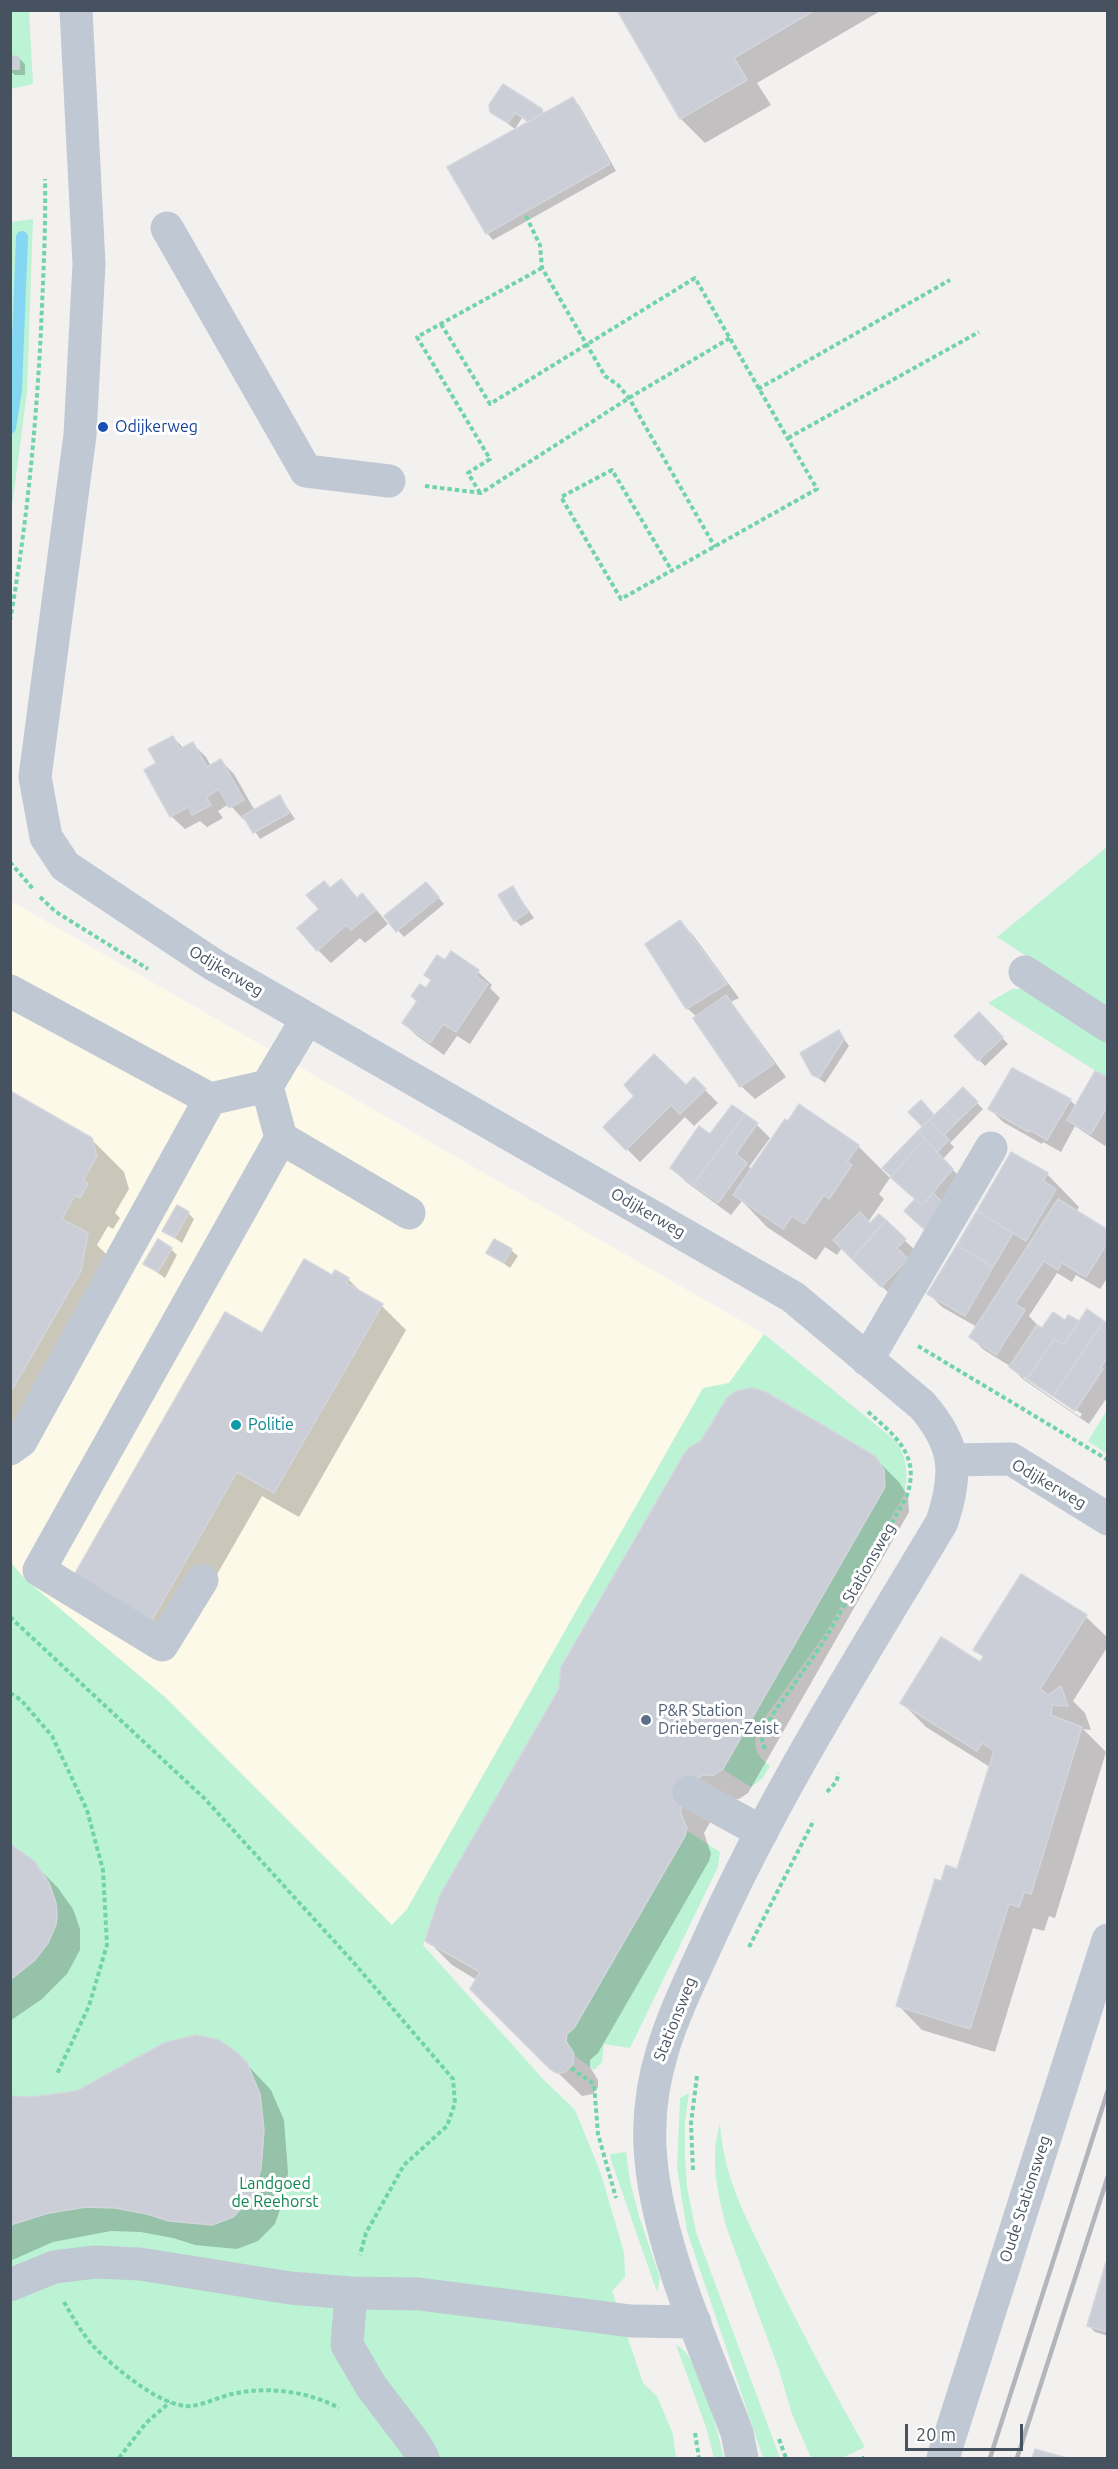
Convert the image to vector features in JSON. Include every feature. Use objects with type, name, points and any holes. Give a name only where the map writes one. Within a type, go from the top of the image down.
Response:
[{"type":"street","name":"Odijkerweg","points":[[76,10],[89,264],[80,435],[35,777],[46,837],[65,866],[214,965],[793,1297],[922,1406],[938,1423],[947,1439],[951,1460],[1011,1459],[1107,1519]]},
{"type":"street","points":[[167,228],[306,471],[389,481]]},
{"type":"street","points":[[1025,972],[1107,1026]]},
{"type":"street","points":[[10,991],[210,1099],[267,1086]]},
{"type":"street","points":[[202,1580],[162,1645],[39,1570],[281,1138],[267,1086],[307,1019]]},
{"type":"street","points":[[10,1449],[21,1441],[210,1099]]},
{"type":"street","points":[[281,1138],[409,1213]]},
{"type":"street","points":[[867,1360],[991,1148]]},
{"type":"street","name":"Stationsweg","points":[[742,2458],[737,2433],[695,2322],[663,2225],[654,2185],[650,2147],[650,2106],[656,2068],[667,2033],[729,1895],[762,1832],[796,1768],[942,1522],[952,1483],[951,1460]]},
{"type":"street","points":[[689,1792],[762,1832]]},
{"type":"street","name":"Oude Stationsweg","points":[[943,2458],[1107,1940]]},
{"type":"street","points":[[10,2285],[54,2267],[95,2262],[140,2264],[290,2288],[351,2293],[419,2294],[631,2321],[695,2322]]},
{"type":"street","points":[[351,2293],[347,2345],[371,2386],[423,2458]]},
{"type":"path","points":[[10,621],[31,475],[36,418],[44,262],[44,177]]},
{"type":"path","points":[[526,216],[540,245],[542,268],[605,376],[618,385],[629,398],[715,547]]},
{"type":"path","points":[[481,493],[468,473],[490,459],[417,338],[542,268]]},
{"type":"path","points":[[441,324],[490,404],[695,278],[818,489],[715,547],[672,571],[621,599],[561,497],[612,470],[672,571]]},
{"type":"path","points":[[758,389],[951,280]]},
{"type":"path","points":[[788,438],[979,332]]},
{"type":"path","points":[[389,481],[481,493],[629,398],[730,338]]},
{"type":"path","points":[[10,862],[20,876],[56,912],[155,974]]},
{"type":"path","points":[[886,1326],[1107,1460]]},
{"type":"path","name":"Stationsweg","points":[[796,1768],[770,1756],[764,1749],[762,1740],[765,1730],[781,1701],[822,1644],[906,1498],[910,1485],[910,1463],[904,1447],[861,1406]]},
{"type":"path","points":[[10,1617],[205,1799],[354,1963],[453,2079],[455,2103],[447,2126],[404,2165],[383,2199],[366,2233],[351,2293]]},
{"type":"path","points":[[10,1693],[21,1701],[52,1736],[87,1810],[103,1870],[107,1945],[89,2006],[57,2074]]},
{"type":"path","points":[[824,1800],[826,1792]]},
{"type":"path","points":[[748,1951],[817,1813]]},
{"type":"path","points":[[693,2176],[691,2123],[697,2074]]},
{"type":"path","points":[[54,2267],[56,2287],[72,2317],[94,2346],[127,2376],[170,2402],[191,2406],[253,2390],[277,2390],[329,2403],[349,2414]]},
{"type":"path","points":[[119,2458],[146,2423],[170,2402]]},
{"type":"path","points":[[778,2437],[786,2458]]},
{"type":"shaded area","points":[[11,901],[764,1334],[734,1383],[703,1388],[407,1909],[392,1926],[354,1885],[166,1698],[26,1580],[11,1563]]},
{"type":"green space","points":[[10,11],[29,11],[33,84],[11,89]]},
{"type":"green space","points":[[33,219],[27,392],[11,514],[11,222]]},
{"type":"green space","points":[[1107,847],[1107,1009],[997,937]]},
{"type":"green space","points":[[1012,989],[1025,989],[1107,1042],[1107,1078],[988,1003]]},
{"type":"green space","name":"Landgoed de Reehorst","points":[[764,1334],[897,1442],[905,1461],[907,1474],[904,1495],[825,1634],[758,1727],[756,1749],[770,1766],[762,1779],[751,1787],[722,1769],[880,1497],[884,1480],[880,1464],[873,1454],[769,1394],[722,1405],[702,1440],[683,1455],[562,1664],[558,1690],[440,1895],[423,1945],[543,2079],[575,2110],[600,2171],[624,2252],[625,2277],[612,2291],[643,2383],[657,2396],[673,2434],[676,2458],[11,2458],[11,1563],[26,1580],[166,1698],[392,1925],[407,1909],[703,1388],[729,1383]]},
{"type":"green space","points":[[1107,1410],[1108,1454],[1088,1441]]},
{"type":"green space","points":[[686,1830],[720,1852],[718,1867],[630,2048],[604,2044],[602,2062],[594,2070],[570,2052],[559,2034],[574,2028]]},
{"type":"green space","points":[[689,2093],[685,2122],[685,2156],[687,2187],[696,2232],[780,2458],[763,2458],[687,2231],[677,2168],[680,2098]]},
{"type":"green space","points":[[720,2124],[726,2162],[744,2214],[780,2288],[865,2447],[842,2458],[811,2458],[792,2414],[779,2370],[727,2229],[715,2164]]},
{"type":"green space","points":[[626,2152],[630,2181],[639,2216],[660,2278],[657,2292],[611,2160],[610,2154]]},
{"type":"green space","points":[[676,2345],[685,2351],[700,2378],[713,2414],[724,2458],[714,2458],[706,2427]]},
{"type":"building","points":[[617,10],[815,10],[734,58],[747,80],[680,119]]},
{"type":"building","points":[[10,56],[19,56],[19,69],[10,69]]},
{"type":"building","points":[[503,84],[542,109],[543,113],[529,121],[515,113],[508,123],[490,112],[489,105]]},
{"type":"building","points":[[573,97],[610,164],[486,234],[447,167]]},
{"type":"building","points":[[173,736],[180,749],[193,742],[207,767],[221,759],[244,800],[229,808],[219,789],[206,797],[211,805],[192,815],[188,807],[170,817],[144,770],[156,763],[148,749]]},
{"type":"building","points":[[280,795],[289,813],[253,833],[243,816]]},
{"type":"building","points":[[341,879],[357,898],[362,893],[376,910],[351,930],[346,925],[317,951],[297,928],[319,909],[306,895],[324,881],[330,888]]},
{"type":"building","points":[[426,882],[439,897],[396,932],[384,916]]},
{"type":"building","points":[[513,886],[528,912],[514,921],[498,895]]},
{"type":"building","points":[[680,920],[727,984],[686,1009],[645,944]]},
{"type":"building","points":[[451,951],[479,970],[476,976],[488,984],[456,1032],[443,1024],[430,1043],[402,1023],[417,1001],[411,996],[420,984],[426,988],[431,980],[424,975],[437,955],[445,960]]},
{"type":"building","points":[[726,995],[774,1064],[740,1087],[693,1018]]},
{"type":"building","points":[[979,1012],[1003,1037],[978,1061],[954,1036]]},
{"type":"building","points":[[839,1030],[844,1039],[819,1078],[812,1075],[800,1053]]},
{"type":"building","points":[[654,1054],[686,1085],[694,1077],[706,1089],[680,1114],[671,1105],[626,1150],[603,1127],[634,1096],[624,1085]]},
{"type":"building","points":[[1012,1068],[1071,1099],[1047,1140],[988,1109]]},
{"type":"building","points":[[1095,1071],[1108,1078],[1108,1105],[1091,1134],[1067,1120]]},
{"type":"building","points":[[963,1087],[978,1102],[959,1120],[944,1106]]},
{"type":"building","points":[[10,1091],[92,1138],[97,1156],[83,1181],[88,1184],[80,1198],[75,1195],[62,1219],[88,1233],[81,1271],[10,1393]]},
{"type":"building","points":[[921,1100],[934,1115],[923,1127],[908,1112]]},
{"type":"building","points":[[799,1104],[859,1145],[847,1162],[852,1165],[829,1199],[824,1195],[804,1224],[792,1216],[783,1229],[733,1195],[785,1119],[788,1121]]},
{"type":"building","points":[[732,1105],[745,1114],[693,1185],[670,1168],[699,1126],[710,1134]]},
{"type":"building","points":[[944,1106],[959,1120],[944,1135],[929,1120]]},
{"type":"building","points":[[745,1114],[758,1123],[736,1154],[747,1163],[718,1203],[693,1185]]},
{"type":"building","points":[[929,1120],[949,1140],[937,1152],[918,1131]]},
{"type":"building","points":[[918,1131],[925,1139],[891,1176],[882,1168]]},
{"type":"building","points":[[925,1139],[953,1169],[922,1205],[890,1177]]},
{"type":"building","points":[[1011,1152],[1048,1173],[1043,1181],[1056,1189],[1026,1241],[977,1211]]},
{"type":"building","points":[[933,1193],[944,1204],[925,1230],[904,1211],[915,1199],[922,1205]]},
{"type":"building","points":[[1058,1199],[1108,1230],[1108,1242],[1086,1277],[1062,1263],[1058,1270],[1044,1261],[1015,1304],[1025,1310],[996,1355],[969,1337]]},
{"type":"building","points":[[177,1205],[189,1212],[175,1238],[162,1231]]},
{"type":"building","points":[[977,1211],[1013,1233],[993,1267],[957,1245]]},
{"type":"building","points":[[860,1212],[870,1223],[879,1214],[886,1220],[852,1259],[833,1240]]},
{"type":"building","points":[[886,1220],[906,1239],[897,1248],[908,1259],[881,1287],[852,1259]]},
{"type":"building","points":[[158,1239],[172,1248],[158,1272],[143,1264]]},
{"type":"building","points":[[494,1239],[512,1249],[504,1263],[486,1253]]},
{"type":"building","points":[[957,1245],[993,1267],[965,1316],[927,1294]]},
{"type":"building","name":"Politie","points":[[304,1259],[332,1275],[335,1270],[349,1278],[346,1283],[383,1304],[274,1493],[237,1472],[152,1620],[74,1575],[225,1312],[262,1333]]},
{"type":"building","points":[[1087,1309],[1104,1321],[1053,1396],[1027,1379],[1054,1339],[1064,1344]]},
{"type":"building","points":[[1053,1312],[1065,1320],[1068,1315],[1079,1321],[1064,1344],[1054,1339],[1027,1379],[1009,1367],[1037,1325],[1042,1328]]},
{"type":"building","points":[[1104,1321],[1108,1323],[1108,1356],[1101,1367],[1103,1369],[1075,1411],[1053,1396]]},
{"type":"building","name":"P&R Station Driebergen-Zeist","points":[[751,1388],[764,1391],[875,1456],[884,1470],[885,1487],[723,1769],[714,1775],[703,1775],[696,1779],[681,1806],[681,1814],[687,1828],[685,1836],[574,2028],[567,2034],[566,2041],[574,2054],[573,2064],[565,2072],[556,2073],[470,1989],[480,1972],[425,1941],[440,1895],[559,1689],[561,1667],[684,1454],[701,1441],[727,1398],[736,1391]]},
{"type":"building","points":[[1021,1574],[1087,1615],[1040,1689],[1048,1695],[1061,1686],[1068,1706],[1052,1705],[1051,1715],[1082,1727],[1031,1894],[1024,1892],[1019,1907],[1009,1904],[970,2029],[896,2006],[935,1879],[941,1881],[946,1865],[957,1869],[994,1751],[982,1743],[977,1751],[900,1703],[941,1637],[980,1662],[984,1656],[973,1650]]},
{"type":"building","points":[[10,1844],[34,1861],[49,1883],[56,1903],[57,1915],[56,1925],[48,1943],[34,1961],[10,1980]]},
{"type":"building","points":[[196,2035],[219,2040],[239,2054],[247,2063],[260,2094],[264,2130],[261,2169],[250,2200],[233,2217],[212,2225],[169,2221],[115,2208],[86,2207],[49,2213],[10,2225],[10,2096],[32,2097],[77,2091],[164,2043]]},
{"type":"building","points":[[1106,2262],[1108,2262],[1108,2332],[1087,2326]]},
{"type":"building","points":[[1035,2449],[1067,2458],[1032,2458]]},
{"type":"waterway","points":[[10,428],[16,390],[22,237]]},
{"type":"railway","points":[[990,2458],[1108,2090]]},
{"type":"railway","points":[[1017,2458],[1108,2176]]},
{"type":"place","name":"Odijkerweg","points":[[103,427]]},
{"type":"place","name":"Politie","points":[[236,1425]]},
{"type":"place","name":"P&R Station Driebergen-Zeist","points":[[646,1720]]}]
